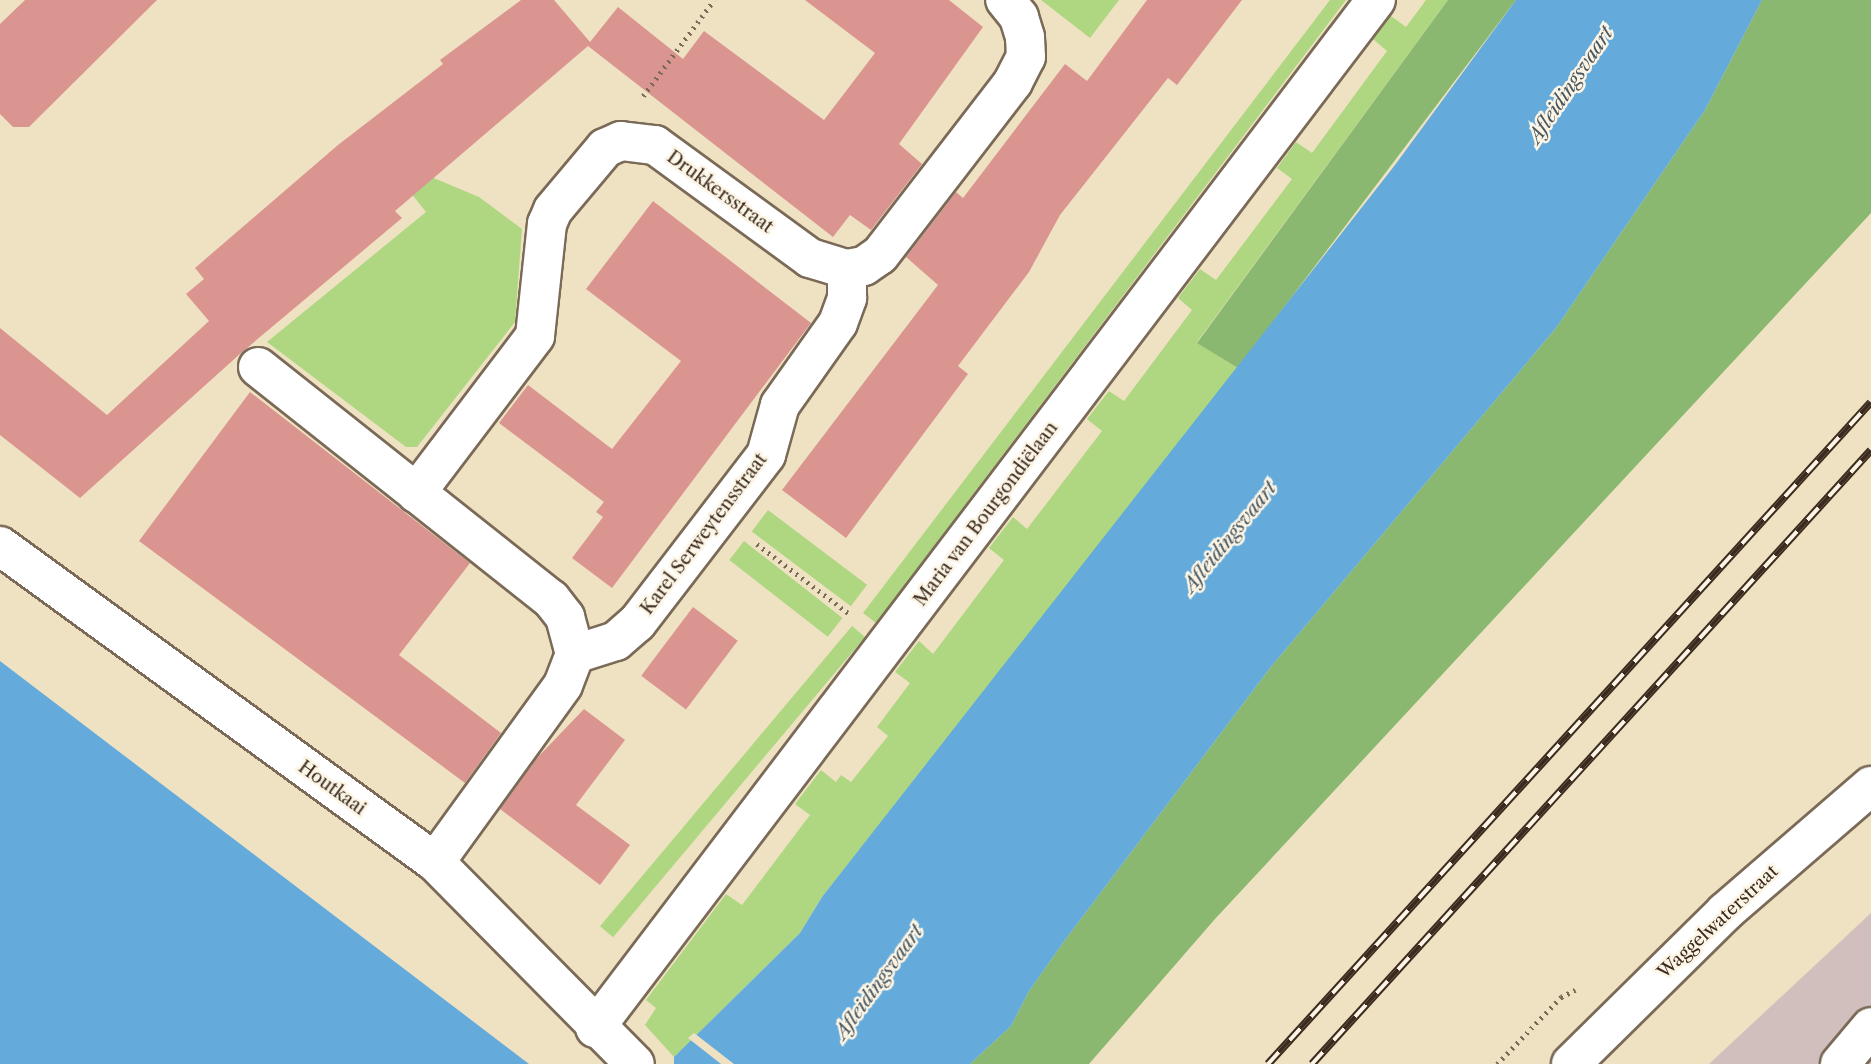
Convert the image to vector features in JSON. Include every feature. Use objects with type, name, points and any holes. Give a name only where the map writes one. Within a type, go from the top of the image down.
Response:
[{"type":"street","points":[[847,270],[880,255],[1013,82],[1026,57],[1025,37],[1019,17],[1005,0]]},
{"type":"street","name":"Maria van Bourgondiëlaan","points":[[595,1028],[1376,0]]},
{"type":"street","name":"Drukkersstraat","points":[[621,141],[655,145],[810,258],[847,270]]},
{"type":"street","points":[[416,493],[535,336],[547,224],[590,162],[621,141]]},
{"type":"street","name":"Karel Serweytensstraat","points":[[575,654],[616,641],[637,623],[766,455],[780,405],[838,323],[847,298],[847,270]]},
{"type":"street","points":[[258,367],[551,599],[565,617],[575,654],[563,685],[435,862]]},
{"type":"street","name":"Houtkaai","points":[[0,546],[435,862],[595,1028],[635,1064]]},
{"type":"street","name":"Waggelwaterstraat","points":[[1571,1064],[1725,912],[1871,786]]},
{"type":"street","points":[[1840,1064],[1871,1027]]},
{"type":"path","points":[[621,141],[646,89],[714,0]]},
{"type":"path","points":[[719,515],[887,643]]},
{"type":"shaded area","points":[[1871,913],[1871,1064],[1709,1064]]},
{"type":"green space","points":[[1041,0],[1119,0],[1090,38]]},
{"type":"green space","points":[[1330,0],[1346,0],[876,623],[863,613]]},
{"type":"green space","points":[[1426,0],[1448,0],[1197,342],[1238,368],[822,897],[800,933],[674,1057],[645,1025],[656,1008],[646,1000],[726,894],[742,905],[810,815],[795,804],[821,770],[836,782],[841,775],[851,782],[888,736],[877,727],[910,683],[895,672],[919,641],[933,654],[1004,560],[989,548],[1013,517],[1027,529],[1102,431],[1087,419],[1109,391],[1124,401],[1192,310],[1178,298],[1200,269],[1216,280],[1292,179],[1277,168],[1296,142],[1312,153],[1387,51],[1373,39],[1391,16],[1406,27]]},
{"type":"green space","points":[[1448,0],[1516,0],[1238,368],[1197,343]]},
{"type":"green space","points":[[1762,0],[1871,0],[1871,213],[1215,919],[1089,1064],[970,1064],[1011,1026],[1029,991],[1065,940],[1270,668],[1556,328],[1705,110]]},
{"type":"green space","points":[[360,129],[429,176],[479,197],[522,229],[515,322],[417,447],[406,447],[267,342],[426,212]]},
{"type":"green space","points":[[768,510],[867,585],[851,606],[752,532]]},
{"type":"green space","points":[[744,541],[843,618],[828,637],[729,560]]},
{"type":"green space","points":[[852,626],[865,637],[613,937],[600,926]]},
{"type":"water","name":"Afleidingsvaart","points":[[1516,0],[1762,0],[1705,110],[1556,328],[1270,668],[1065,940],[1029,991],[1011,1026],[970,1064],[674,1064],[674,1057],[800,933],[822,897],[1395,165]]},
{"type":"water","points":[[0,661],[529,1064],[0,1064]]},
{"type":"pier","points":[[694,1033],[734,1064],[721,1064],[688,1038]]},
{"type":"building","points":[[25,0],[157,0],[29,127],[13,127],[0,114],[0,24]]},
{"type":"building","points":[[521,0],[554,0],[590,42],[618,7],[683,59],[704,31],[824,120],[875,53],[805,0],[949,0],[983,27],[899,144],[922,164],[871,230],[850,215],[833,237],[588,46],[395,211],[402,218],[241,353],[80,498],[0,435],[0,328],[107,415],[209,321],[186,294],[204,279],[195,268],[338,145],[443,64],[440,60]]},
{"type":"building","points":[[1147,0],[1242,0],[1177,85],[1168,78],[1060,215],[1029,272],[958,366],[968,374],[846,538],[782,490],[938,285],[906,257],[956,192],[963,198],[1065,64],[1087,81]]},
{"type":"building","points":[[653,201],[811,323],[612,588],[572,558],[603,517],[596,512],[604,502],[499,423],[528,385],[612,449],[681,361],[586,289]]},
{"type":"building","points":[[250,392],[470,563],[399,655],[501,733],[465,783],[139,541]]},
{"type":"building","points":[[693,607],[738,641],[686,709],[641,676]]},
{"type":"building","points":[[584,709],[625,740],[576,805],[630,845],[600,885],[500,809],[536,759]]},
{"type":"railway","points":[[1268,1064],[1871,402]]},
{"type":"railway","points":[[1312,1064],[1871,450]]}]
